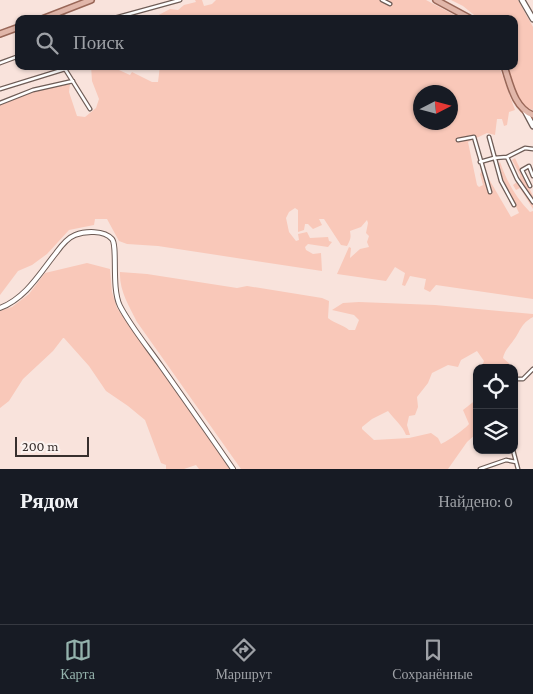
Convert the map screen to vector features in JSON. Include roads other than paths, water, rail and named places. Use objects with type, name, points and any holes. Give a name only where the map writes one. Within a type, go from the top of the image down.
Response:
[{"type":"main road","points":[[54,14],[91,0]]},
{"type":"main road","points":[[436,0],[464,15]]},
{"type":"main road","points":[[522,0],[533,19]]},
{"type":"main road","points":[[0,34],[15,28]]},
{"type":"main road","points":[[505,70],[515,97],[533,126]]},
{"type":"main road","points":[[525,112],[533,115]]},
{"type":"street","points":[[126,15],[180,0]]},
{"type":"street","points":[[382,0],[390,4]]},
{"type":"street","points":[[0,63],[15,57]]},
{"type":"street","points":[[0,89],[62,70]]},
{"type":"street","points":[[66,70],[90,109]]},
{"type":"street","points":[[0,103],[33,90],[73,81]]},
{"type":"street","points":[[458,140],[474,137],[490,192]]},
{"type":"street","points":[[489,137],[500,181],[514,205]]},
{"type":"street","points":[[480,162],[507,157],[525,148],[533,149]]},
{"type":"street","points":[[507,157],[517,179],[533,202]]},
{"type":"street","points":[[530,186],[522,170],[529,166],[533,176]]},
{"type":"street","points":[[0,308],[14,301],[25,292],[71,236],[90,232],[110,237],[114,244],[114,285],[120,305],[138,334],[233,469]]},
{"type":"street","points":[[518,379],[523,379],[533,369]]},
{"type":"street","points":[[514,454],[518,469]]},
{"type":"street","points":[[480,469],[506,460],[516,462]]}]
